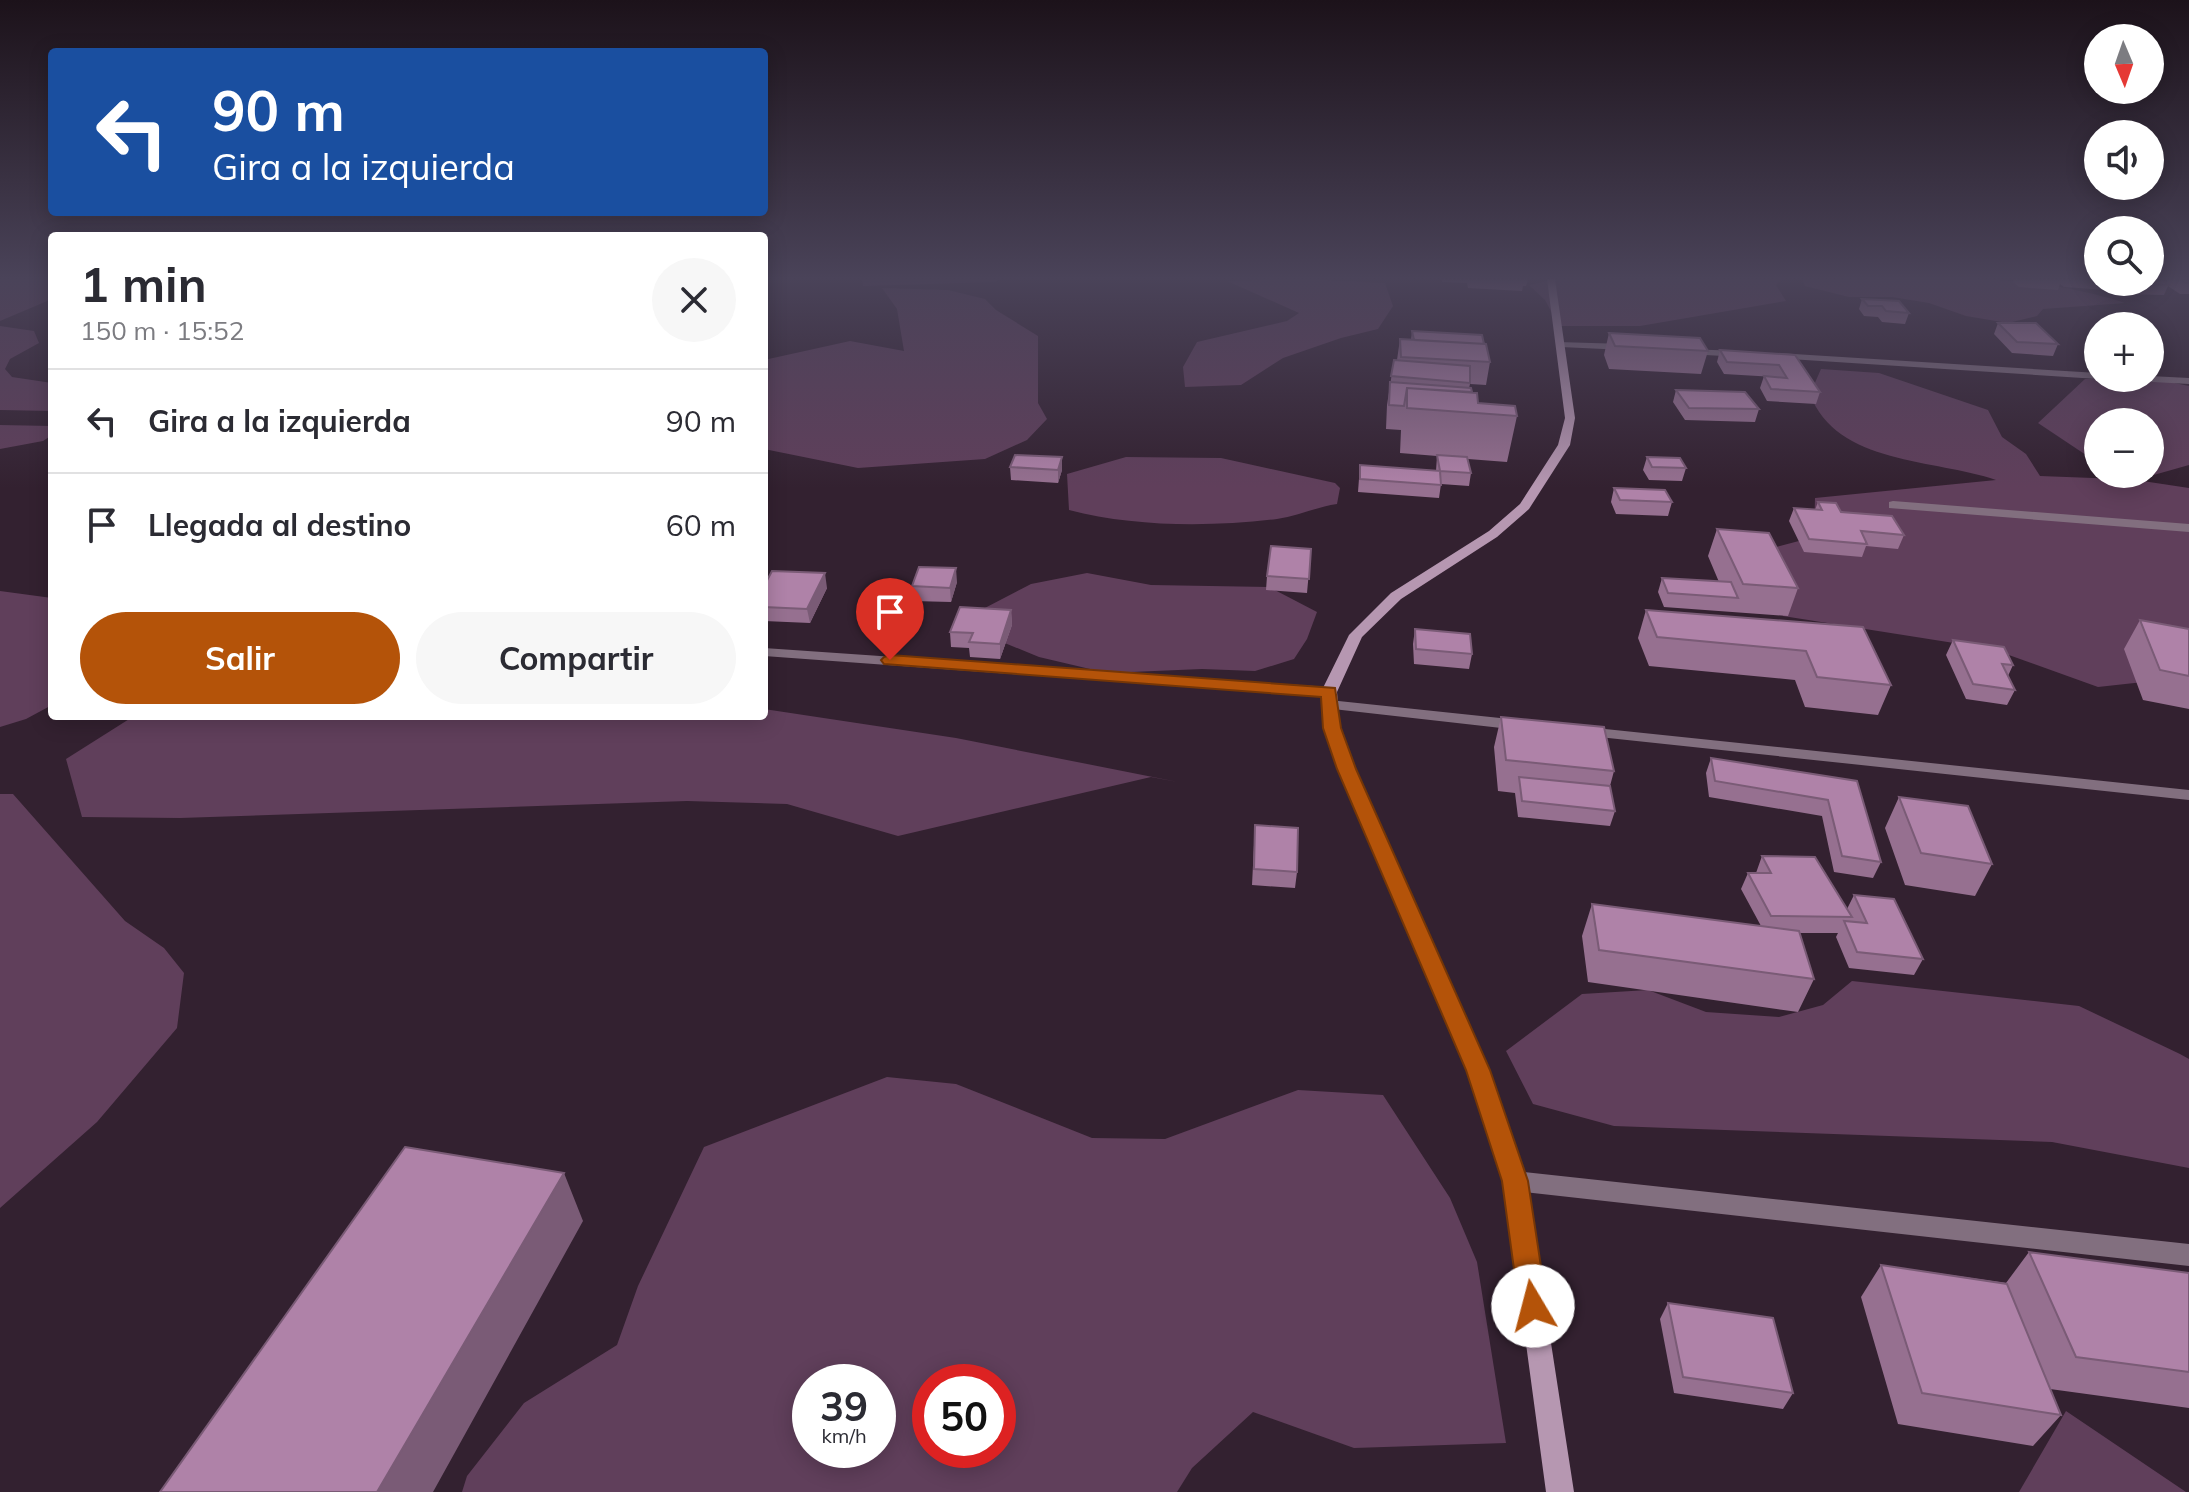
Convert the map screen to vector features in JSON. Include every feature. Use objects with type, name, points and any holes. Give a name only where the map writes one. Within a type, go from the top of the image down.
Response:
[{"type":"main road","points":[[1560,1492],[1515,1181],[1478,1070],[1346,769],[1332,728],[1329,698],[1356,635],[1396,596],[1493,534],[1525,506],[1551,468],[1564,445],[1570,418],[1562,349]]},
{"type":"street","points":[[1668,350],[2084,375]]},
{"type":"street","points":[[2164,380],[2189,381]]},
{"type":"street","points":[[1893,505],[2189,528]]},
{"type":"street","points":[[768,652],[1329,698],[1532,726]]},
{"type":"street","points":[[1564,729],[2189,795]]},
{"type":"street","points":[[1515,1181],[2189,1255]]},
{"type":"shaded area","points":[[0,349],[29,349],[10,359],[5,369],[12,377],[48,382],[48,411],[0,410]]},
{"type":"shaded area","points":[[815,349],[904,351],[904,349],[1038,349],[1038,403],[1047,419],[1027,440],[985,459],[858,468],[768,450],[768,359]]},
{"type":"shaded area","points":[[1193,349],[1310,349],[1283,358],[1241,385],[1185,387],[1183,367]]},
{"type":"shaded area","points":[[1821,369],[1879,373],[1988,410],[2002,437],[2026,454],[2040,476],[2084,478],[2084,488],[2164,488],[2164,484],[2189,488],[2189,677],[2098,687],[1992,649],[1783,616],[1769,549],[1814,537],[1815,498],[1996,480],[1890,456],[1864,447],[1842,434],[1823,417],[1810,394]]},
{"type":"shaded area","points":[[2084,380],[2084,392],[2164,392],[2164,381],[2189,386],[2189,465],[2164,472],[2164,408],[2084,408],[2084,454],[2038,423]]},
{"type":"shaded area","points":[[0,425],[48,426],[48,438],[43,441],[0,449]]},
{"type":"shaded area","points":[[1126,457],[1221,458],[1335,483],[1340,488],[1337,504],[1284,518],[1252,522],[1146,522],[1069,510],[1067,474]]},
{"type":"shaded area","points":[[1087,573],[1151,585],[1269,587],[1317,612],[1307,639],[1294,659],[1255,671],[1202,669],[1107,673],[1039,657],[978,632],[981,610],[1031,584]]},
{"type":"shaded area","points":[[0,591],[48,597],[48,707],[26,719],[0,727]]},
{"type":"shaded area","points":[[768,710],[956,738],[1178,782],[1151,777],[898,836],[787,804],[687,801],[180,818],[82,817],[66,759],[128,720],[768,720]]},
{"type":"shaded area","points":[[0,794],[13,794],[125,921],[164,948],[184,973],[177,1028],[97,1122],[0,1208]]},
{"type":"shaded area","points":[[1852,981],[2079,1006],[2180,1054],[2189,1059],[2189,1168],[2052,1142],[1614,1126],[1533,1104],[1506,1051],[1582,994],[1648,990],[1706,1012],[1779,1017],[1823,1005]]},
{"type":"shaded area","points":[[887,1077],[956,1084],[1092,1138],[1165,1139],[1298,1090],[1383,1095],[1450,1198],[1477,1262],[1506,1443],[1354,1448],[1253,1412],[1192,1468],[1177,1492],[462,1492],[467,1476],[524,1403],[617,1345],[638,1286],[704,1147]]},
{"type":"shaded area","points":[[2066,1411],[2186,1492],[2019,1492]]},
{"type":"building","points":[[1401,349],[1487,349],[1490,362],[1401,357]]},
{"type":"building","points":[[1664,349],[1707,349],[1708,351]]},
{"type":"building","points":[[1720,350],[1795,355],[1820,392],[1771,389],[1764,376],[1787,378],[1779,365],[1727,362]]},
{"type":"building","points":[[1394,360],[1470,366],[1470,383],[1391,376]]},
{"type":"building","points":[[1390,382],[1471,388],[1472,392],[1407,388],[1404,406],[1389,405]]},
{"type":"building","points":[[1407,388],[1477,393],[1478,403],[1515,406],[1517,416],[1407,408]]},
{"type":"building","points":[[1676,390],[1745,392],[1759,409],[1689,408]]},
{"type":"building","points":[[1015,455],[1062,457],[1058,470],[1010,467]]},
{"type":"building","points":[[1437,455],[1467,457],[1471,473],[1440,471]]},
{"type":"building","points":[[1647,457],[1680,458],[1686,468],[1652,467]]},
{"type":"building","points":[[1360,465],[1440,471],[1441,485],[1360,479]]},
{"type":"building","points":[[1614,488],[1665,490],[1672,502],[1620,500]]},
{"type":"building","points":[[1818,502],[1836,503],[1841,512],[1892,516],[1904,535],[1861,531],[1867,544],[1809,539],[1794,508],[1822,510]]},
{"type":"building","points":[[1717,529],[1769,533],[1798,588],[1743,584]]},
{"type":"building","points":[[1271,546],[1311,549],[1309,579],[1267,576]]},
{"type":"building","points":[[919,567],[956,568],[950,588],[912,586]]},
{"type":"building","points":[[772,571],[825,573],[807,609],[768,607],[768,578]]},
{"type":"building","points":[[1662,578],[1731,582],[1738,598],[1668,593]]},
{"type":"building","points":[[960,607],[1011,610],[1000,644],[969,642],[973,633],[950,632]]},
{"type":"building","points":[[1646,610],[1863,627],[1891,685],[1817,677],[1806,651],[1657,637]]},
{"type":"building","points":[[2140,620],[2189,629],[2189,676],[2160,670]]},
{"type":"building","points":[[1415,629],[1470,634],[1472,654],[1416,649]]},
{"type":"building","points":[[1953,640],[2004,647],[2013,665],[2002,664],[2015,690],[1973,684]]},
{"type":"building","points":[[1501,717],[1604,727],[1614,771],[1506,760]]},
{"type":"building","points":[[1711,758],[1857,781],[1881,862],[1842,856],[1828,800],[1715,781]]},
{"type":"building","points":[[1519,777],[1610,786],[1615,811],[1522,801]]},
{"type":"building","points":[[1899,797],[1968,806],[1992,864],[1921,853]]},
{"type":"building","points":[[1255,825],[1298,828],[1297,872],[1254,869]]},
{"type":"building","points":[[1762,856],[1815,857],[1852,917],[1771,916],[1748,873],[1771,873]]},
{"type":"building","points":[[1854,895],[1894,899],[1923,959],[1857,952],[1844,921],[1867,923]]},
{"type":"building","points":[[1592,904],[1799,931],[1814,979],[1599,950]]},
{"type":"building","points":[[405,1147],[564,1173],[377,1492],[160,1492]]},
{"type":"building","points":[[2029,1252],[2189,1273],[2189,1372],[2076,1357]]},
{"type":"building","points":[[1881,1265],[2007,1284],[2061,1415],[1922,1393]]},
{"type":"building","points":[[1668,1303],[1773,1318],[1793,1393],[1683,1377]]},
{"type":"route","points":[[890,660],[1329,692],[1332,728],[1346,769],[1478,1070],[1515,1181],[1533,1306]]}]
